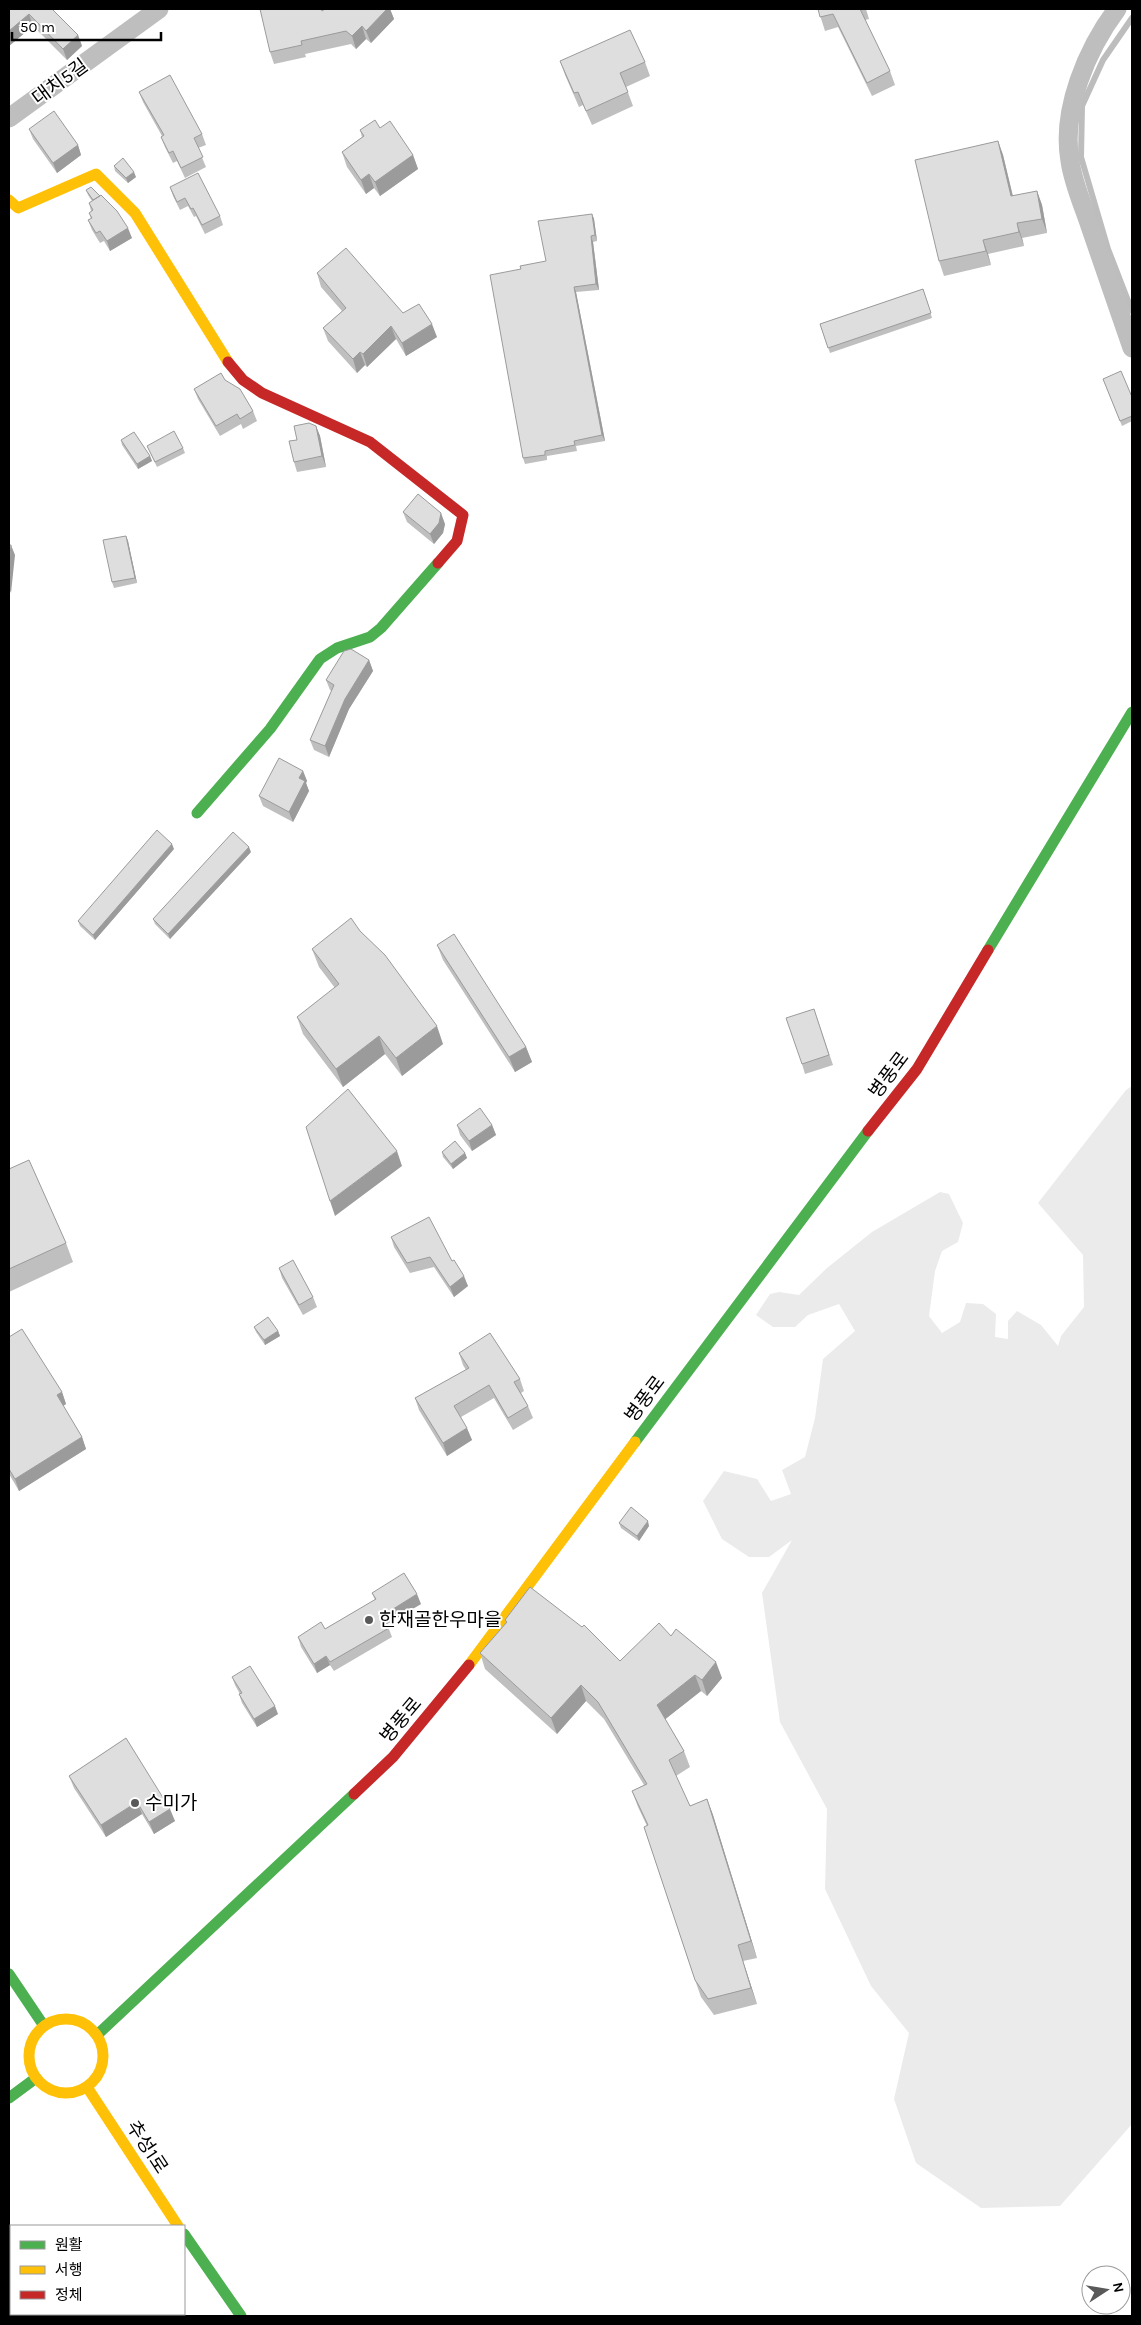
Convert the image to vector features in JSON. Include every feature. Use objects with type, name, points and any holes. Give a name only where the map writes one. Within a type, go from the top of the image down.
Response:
[{"type":"main road","points":[[9,200],[18,208],[96,174],[135,213],[209,333],[230,365],[243,380],[262,393],[370,442],[463,514],[457,541],[381,628],[370,637],[337,648],[320,659],[270,729],[197,813]]},
{"type":"main road","name":"병풍로","points":[[97,2035],[140,1997],[393,1757],[460,1677],[832,1176],[918,1068],[1132,712]]},
{"type":"main road","points":[[9,1974],[44,2026]]},
{"type":"main road","points":[[70,2018],[82,2022],[97,2035],[103,2050],[103,2063],[99,2075],[87,2087],[68,2094],[56,2092],[45,2087],[36,2078],[30,2067],[29,2055],[31,2043],[44,2026],[58,2019],[70,2018]]},
{"type":"main road","points":[[9,2098],[36,2078]]},
{"type":"main road","name":"추성1로","points":[[87,2087],[177,2225]]},
{"type":"main road","points":[[185,2235],[241,2316]]},
{"type":"street","points":[[1117,9],[1083,71],[1072,100],[1068,138],[1070,161],[1080,197],[1132,348]]},
{"type":"street","name":"대치5길","points":[[9,118],[152,11]]},
{"type":"shaded area","points":[[1132,1086],[1132,2124],[1060,2206],[981,2208],[916,2163],[894,2099],[909,2033],[871,1986],[825,1889],[827,1809],[780,1722],[762,1593],[792,1540],[769,1557],[749,1557],[722,1539],[703,1501],[724,1471],[757,1479],[771,1501],[791,1494],[782,1470],[805,1457],[815,1418],[823,1359],[855,1331],[839,1304],[808,1315],[795,1327],[773,1327],[756,1315],[770,1294],[779,1292],[799,1295],[827,1268],[872,1232],[940,1192],[949,1194],[963,1223],[958,1242],[942,1251],[935,1271],[929,1316],[942,1333],[960,1322],[966,1303],[983,1304],[996,1314],[995,1337],[1008,1339],[1008,1321],[1017,1311],[1041,1325],[1058,1346],[1061,1336],[1084,1307],[1083,1255],[1038,1203],[1126,1090]]},
{"type":"building","points":[[9,9],[52,9],[78,35],[63,49],[29,14],[9,31]]},
{"type":"building","points":[[260,9],[321,9],[322,11],[325,9],[387,9],[366,31],[362,26],[352,36],[346,31],[301,41],[302,45],[270,52]]},
{"type":"building","points":[[818,9],[860,9],[890,71],[867,83],[833,14],[820,17]]},
{"type":"building","points":[[630,30],[645,62],[620,73],[628,92],[586,111],[578,92],[574,93],[560,61]]},
{"type":"building","points":[[170,75],[202,134],[194,138],[203,157],[181,168],[173,151],[169,153],[161,137],[164,135],[139,92]]},
{"type":"building","points":[[54,111],[78,145],[53,163],[29,129]]},
{"type":"building","points":[[375,120],[380,128],[390,121],[413,155],[375,182],[369,174],[361,180],[342,152],[364,136],[360,130]]},
{"type":"building","points":[[998,141],[1011,196],[1037,191],[1042,219],[1017,223],[1019,232],[983,240],[986,251],[939,261],[915,160]]},
{"type":"building","points":[[123,158],[134,172],[126,178],[114,166]]},
{"type":"building","points":[[198,173],[220,216],[202,225],[185,198],[177,202],[170,187]]},
{"type":"building","points":[[91,187],[100,196],[93,200],[86,190]]},
{"type":"building","points":[[101,195],[117,211],[128,228],[107,241],[100,231],[96,233],[88,220],[92,218],[89,213],[93,210],[89,203]]},
{"type":"building","points":[[592,214],[595,235],[591,236],[596,284],[574,287],[602,435],[574,441],[575,445],[545,451],[545,455],[523,458],[490,275],[521,269],[520,266],[546,261],[538,221]]},
{"type":"building","points":[[346,248],[403,313],[419,304],[432,324],[402,343],[391,326],[363,354],[360,352],[353,359],[323,328],[346,308],[317,273]]},
{"type":"building","points":[[923,289],[931,313],[828,348],[820,324]]},
{"type":"building","points":[[1121,371],[1132,397],[1132,416],[1120,421],[1103,379]]},
{"type":"building","points":[[221,373],[225,380],[240,389],[253,411],[240,419],[237,414],[216,426],[194,389]]},
{"type":"building","points":[[309,423],[316,426],[322,456],[294,462],[289,441],[297,440],[294,426]]},
{"type":"building","points":[[174,431],[183,448],[155,462],[147,446]]},
{"type":"building","points":[[134,432],[150,456],[137,464],[121,440]]},
{"type":"building","points":[[418,494],[441,513],[439,523],[430,534],[403,512]]},
{"type":"building","points":[[126,536],[135,578],[112,582],[103,540]]},
{"type":"building","points":[[9,545],[11,545],[9,567]]},
{"type":"building","points":[[351,649],[369,660],[345,699],[325,746],[310,740],[334,685],[326,680],[344,651]]},
{"type":"building","points":[[279,758],[303,771],[299,778],[305,781],[289,812],[259,796]]},
{"type":"building","points":[[157,830],[172,844],[93,935],[78,921]]},
{"type":"building","points":[[233,832],[249,847],[168,934],[153,919]]},
{"type":"building","points":[[351,918],[360,931],[385,955],[437,1026],[396,1058],[379,1036],[336,1069],[297,1017],[339,984],[312,949]]},
{"type":"building","points":[[454,934],[526,1047],[509,1057],[437,945]]},
{"type":"building","points":[[814,1009],[829,1055],[802,1064],[786,1018]]},
{"type":"building","points":[[348,1089],[397,1151],[330,1201],[306,1127]]},
{"type":"building","points":[[480,1108],[492,1125],[469,1141],[457,1125]]},
{"type":"building","points":[[455,1141],[465,1153],[451,1164],[442,1152]]},
{"type":"building","points":[[29,1160],[66,1243],[9,1269],[9,1169]]},
{"type":"building","points":[[429,1217],[452,1261],[454,1260],[464,1276],[450,1287],[430,1257],[407,1263],[391,1237]]},
{"type":"building","points":[[293,1260],[313,1297],[299,1305],[279,1268]]},
{"type":"building","points":[[268,1317],[278,1331],[264,1340],[254,1327]]},
{"type":"building","points":[[22,1329],[62,1392],[57,1395],[82,1437],[15,1479],[9,1469],[9,1337]]},
{"type":"building","points":[[490,1333],[520,1379],[514,1382],[528,1406],[508,1418],[489,1385],[454,1406],[467,1428],[443,1443],[415,1398],[469,1368],[459,1353]]},
{"type":"building","points":[[631,1507],[648,1521],[637,1536],[619,1523]]},
{"type":"building","points":[[404,1573],[417,1594],[382,1616],[389,1628],[330,1662],[326,1656],[314,1664],[298,1637],[321,1622],[325,1629],[376,1599],[372,1593]]},
{"type":"building","points":[[530,1587],[582,1627],[584,1625],[620,1661],[659,1623],[671,1636],[676,1629],[716,1662],[702,1680],[695,1675],[657,1705],[684,1751],[669,1760],[690,1806],[707,1799],[751,1941],[738,1945],[751,1988],[708,1999],[695,1980],[644,1827],[648,1825],[632,1791],[647,1784],[598,1702],[581,1685],[551,1718],[480,1653],[507,1622],[505,1620]]},
{"type":"building","points":[[250,1666],[275,1706],[254,1719],[239,1694],[242,1693],[232,1677]]},
{"type":"building","points":[[126,1738],[170,1809],[149,1822],[137,1802],[101,1825],[69,1776]]},
{"type":"waterway","points":[[1132,18],[1103,60],[1082,106],[1081,157],[1108,249],[1132,311]]},
{"type":"traffic: fast","points":[[197,813],[270,729],[320,659],[337,648],[370,637],[381,628],[438,563]]},
{"type":"traffic: fast","points":[[988,950],[1132,712]]},
{"type":"traffic: fast","points":[[635,1442],[868,1131]]},
{"type":"traffic: fast","points":[[97,2035],[354,1794]]},
{"type":"traffic: fast","points":[[9,1974],[44,2026]]},
{"type":"traffic: fast","points":[[9,2098],[36,2078]]},
{"type":"traffic: fast","points":[[185,2235],[241,2316]]},
{"type":"traffic: slow","points":[[9,200],[18,208],[96,174],[135,213],[228,362]]},
{"type":"traffic: slow","points":[[469,1665],[635,1442]]},
{"type":"traffic: slow","points":[[59,2019],[73,2019],[87,2025],[97,2035],[103,2049],[103,2056],[103,2063],[97,2077],[87,2087],[73,2093],[59,2093],[45,2087],[35,2077],[29,2063],[29,2049],[35,2035],[45,2025],[59,2019]]},
{"type":"traffic: slow","points":[[87,2087],[177,2225]]},
{"type":"traffic: jam","points":[[228,362],[243,380],[262,393],[370,442],[463,515],[457,541],[438,563]]},
{"type":"traffic: jam","points":[[868,1131],[917,1069],[988,950]]},
{"type":"traffic: jam","points":[[354,1794],[393,1757],[469,1665]]},
{"type":"place","name":"한재골한우마을","points":[[369,1620]]},
{"type":"place","name":"수미가","points":[[135,1803]]}]
